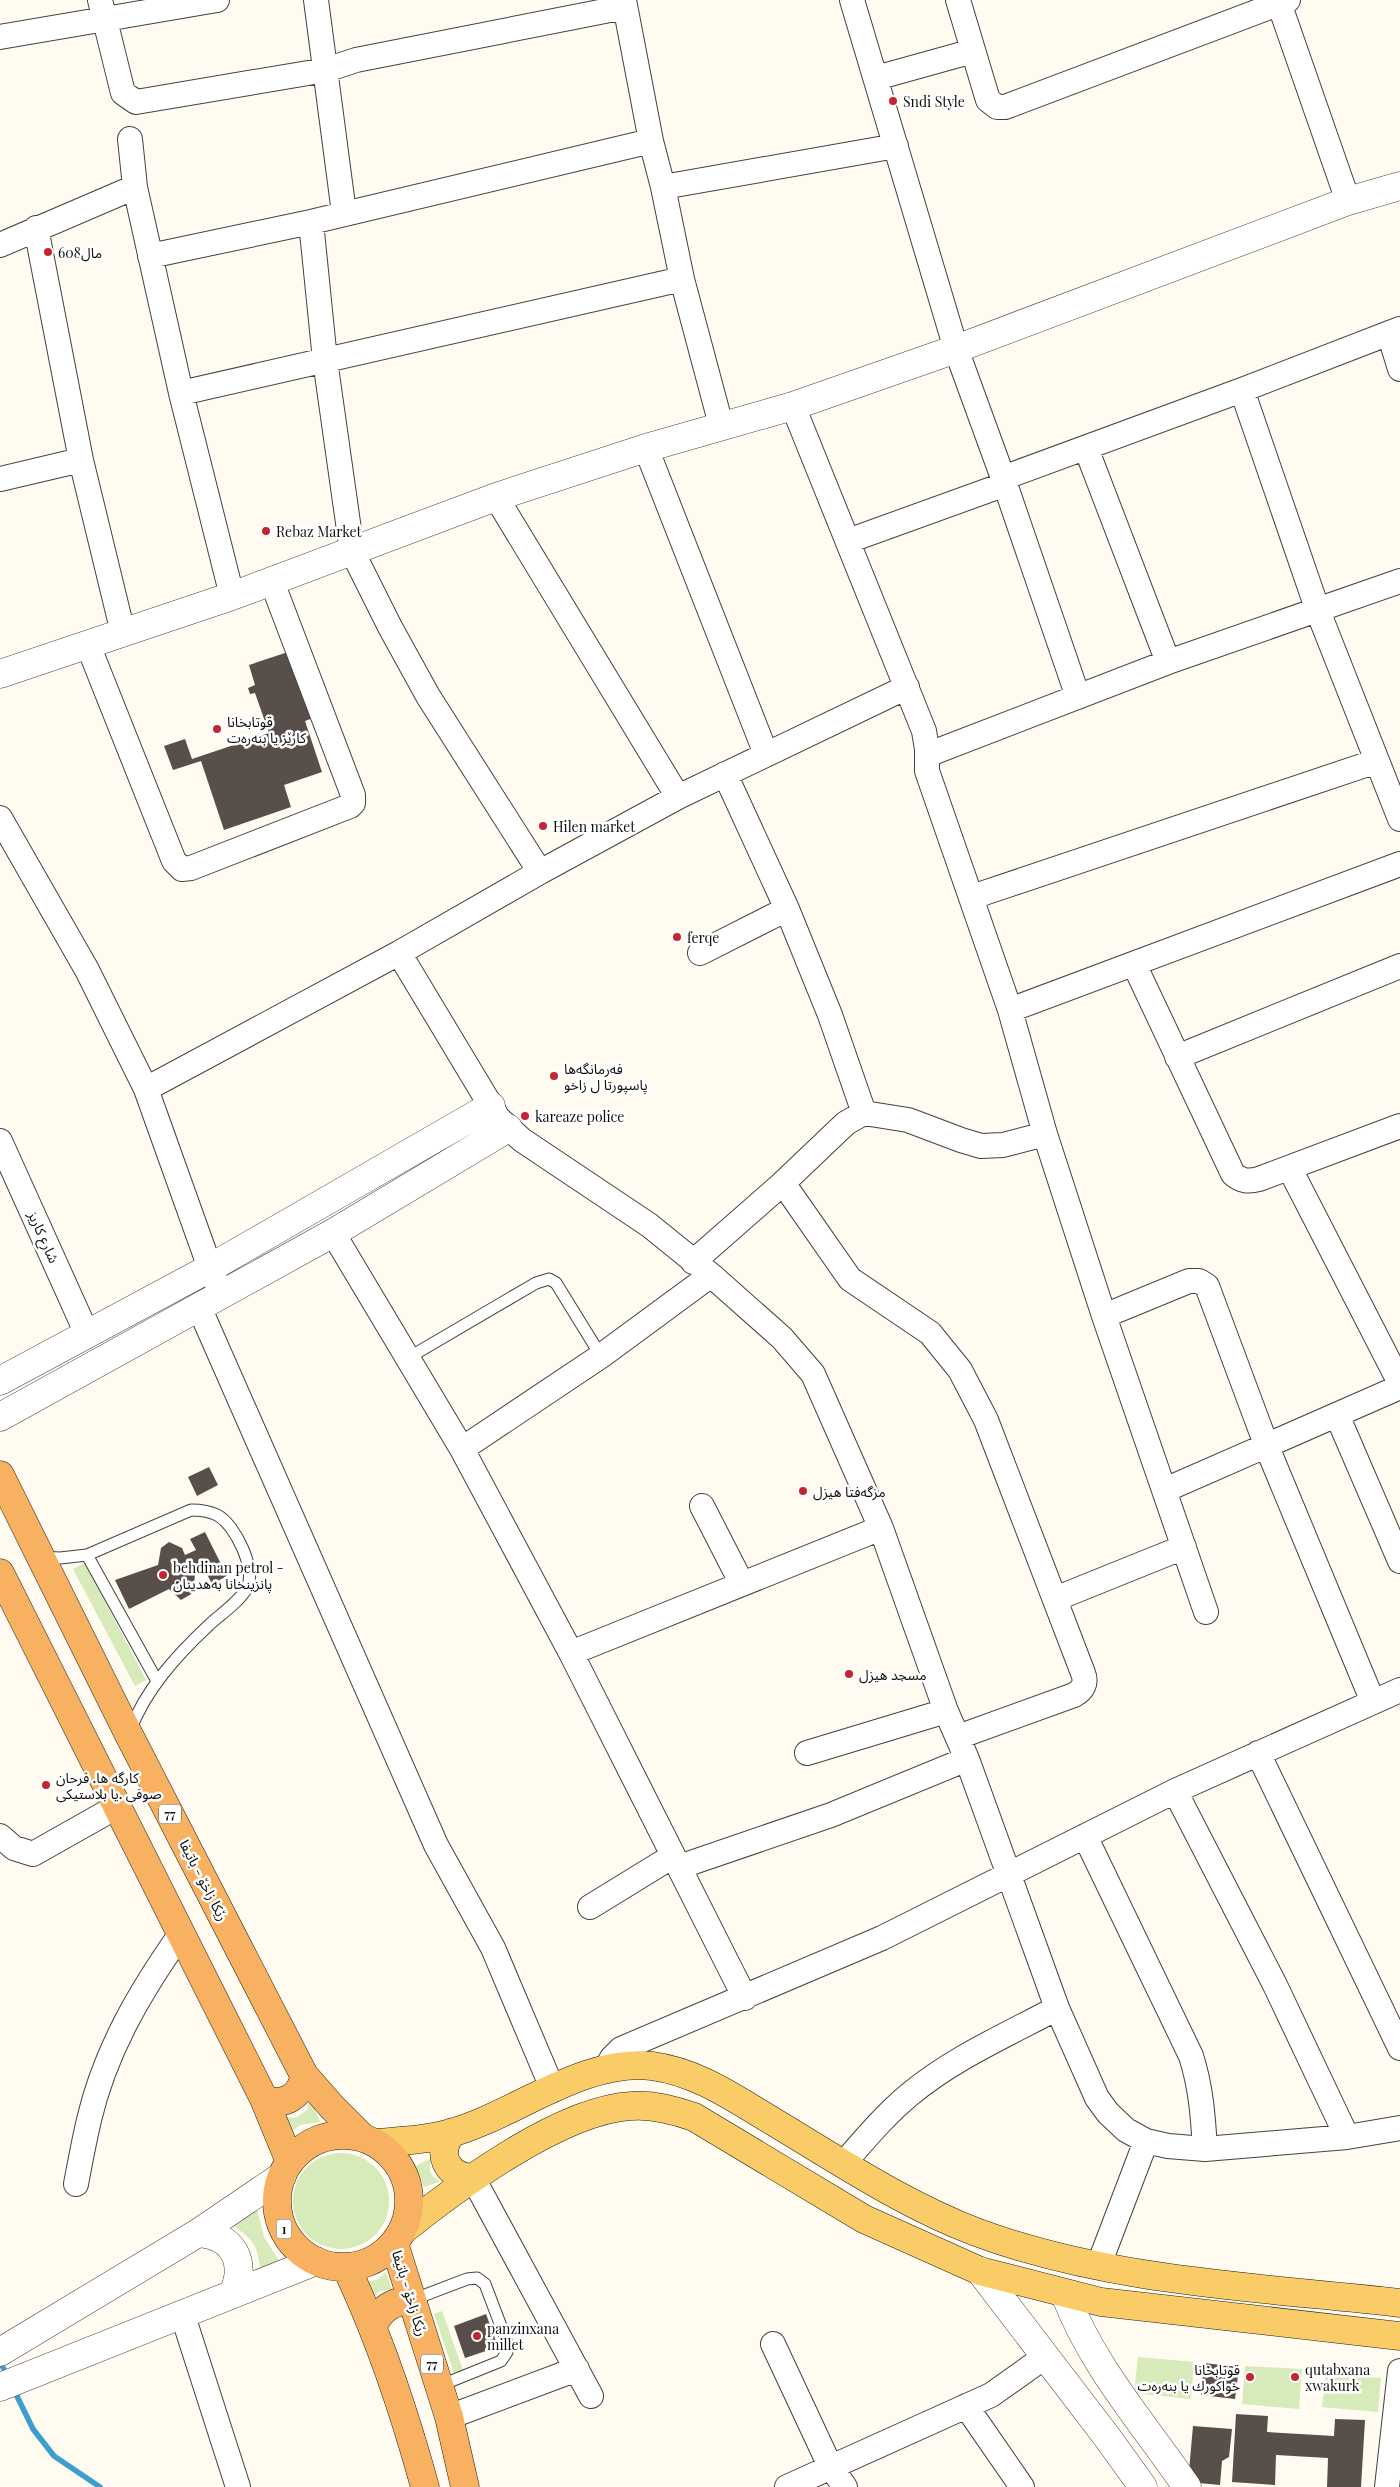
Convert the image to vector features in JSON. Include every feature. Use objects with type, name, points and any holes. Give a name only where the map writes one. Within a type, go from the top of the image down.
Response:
[{"type":"highway","name":"رێکا زاخۆ - باتیفا","points":[[0,1476],[129,1735],[304,2075],[332,2107],[369,2140]]},
{"type":"highway","points":[[0,1572],[118,1806],[180,1935],[264,2099],[286,2169]]},
{"type":"highway","points":[[264,2099],[278,2102],[291,2099],[301,2088],[304,2075]]},
{"type":"highway","points":[[286,2169],[301,2150],[322,2138],[346,2134],[369,2140],[392,2155],[403,2172],[409,2191],[409,2211],[398,2237]]},
{"type":"highway","name":"1","points":[[286,2169],[278,2196],[279,2216],[286,2234],[299,2250],[316,2261],[331,2266],[346,2267],[373,2260],[398,2237]]},
{"type":"highway","name":"رێکا زاخۆ - باتیفا","points":[[398,2237],[412,2300],[449,2417],[465,2487]]},
{"type":"highway","points":[[346,2267],[373,2325],[401,2403],[425,2487]]},
{"type":"highway","points":[[373,2325],[378,2316],[393,2303],[412,2300]]},
{"type":"main road","points":[[369,2140],[426,2138],[453,2132],[605,2070],[648,2066],[676,2070],[698,2078],[906,2199],[968,2229],[1046,2254],[1098,2268],[1400,2303]]},
{"type":"main road","points":[[398,2237],[472,2178],[530,2144],[589,2115],[631,2106],[672,2110],[694,2117],[719,2131],[864,2218],[980,2271],[1101,2302],[1400,2336]]},
{"type":"main road","points":[[453,2132],[444,2146],[446,2163],[456,2175],[472,2178]]},
{"type":"street","points":[[0,37],[103,10],[218,0]]},
{"type":"street","points":[[316,0],[344,213]]},
{"type":"street","points":[[852,0],[956,349],[1078,697]]},
{"type":"street","points":[[958,0],[988,100],[997,107],[1005,107],[1250,6],[1284,1],[1348,202]]},
{"type":"street","points":[[103,10],[123,94],[136,102],[326,70],[356,60],[624,3],[651,141],[663,187],[682,278],[721,425]]},
{"type":"street","points":[[876,78],[974,51]]},
{"type":"street","points":[[130,139],[135,187],[150,256],[181,393],[232,596]]},
{"type":"street","points":[[150,256],[311,222],[651,141]]},
{"type":"street","points":[[663,187],[896,146]]},
{"type":"street","points":[[0,674],[272,582],[496,497],[721,425],[793,406],[956,349],[1348,202],[1400,186]]},
{"type":"street","points":[[0,245],[135,187]]},
{"type":"street","points":[[311,222],[325,360],[352,551],[390,627],[428,696],[540,872]]},
{"type":"street","points":[[36,228],[81,460],[123,633]]},
{"type":"street","points":[[181,393],[682,278]]},
{"type":"street","points":[[848,541],[1394,331],[1400,369]]},
{"type":"street","points":[[1242,390],[1318,611],[1400,820]]},
{"type":"street","points":[[793,406],[924,732],[927,771],[1010,1010],[1045,1134],[1104,1316],[1206,1612]]},
{"type":"street","points":[[646,448],[766,754]]},
{"type":"street","points":[[1086,448],[1168,662]]},
{"type":"street","points":[[0,479],[81,460]]},
{"type":"street","points":[[496,497],[678,797]]},
{"type":"street","points":[[927,755],[1168,662],[1318,611],[1400,580]]},
{"type":"street","points":[[88,645],[174,861],[182,869],[191,868],[350,806],[353,803],[353,795],[272,582]]},
{"type":"street","points":[[146,1089],[399,953],[540,872],[678,797],[907,687]]},
{"type":"street","points":[[972,897],[1377,761]]},
{"type":"street","points":[[725,774],[787,909],[830,1015],[864,1114]]},
{"type":"street","points":[[0,818],[87,970],[146,1089],[210,1268],[210,1301],[436,1845],[493,1948],[553,2090]]},
{"type":"street","points":[[1010,1010],[1400,864]]},
{"type":"street","points":[[700,953],[787,909]]},
{"type":"street","points":[[399,953],[491,1106],[508,1128],[522,1140],[649,1225],[702,1268],[782,1338],[813,1374],[882,1528],[946,1710],[967,1759],[1057,2008],[1097,2098],[1108,2114],[1126,2130],[1146,2140],[1168,2146],[1204,2149],[1347,2138],[1400,2128]]},
{"type":"street","points":[[1134,964],[1233,1174],[1243,1181],[1251,1181],[1290,1169],[1400,1126]]},
{"type":"street","points":[[1177,1057],[1400,966]]},
{"type":"street","points":[[0,1381],[210,1268],[491,1106]]},
{"type":"street","points":[[462,1450],[601,1356],[702,1268],[783,1183],[846,1123],[864,1114],[908,1120],[981,1146],[1003,1145],[1045,1134]]},
{"type":"street","points":[[0,1417],[333,1233],[508,1128]]},
{"type":"street","name":"شارع كاريز","points":[[0,1141],[87,1334]]},
{"type":"street","points":[[1165,1490],[1267,1447],[1400,1385],[1290,1169]]},
{"type":"street","points":[[783,1183],[850,1279],[930,1333],[960,1370],[986,1420],[1085,1679],[1080,1692],[958,1737]]},
{"type":"street","points":[[333,1233],[462,1450],[571,1653],[745,1998]]},
{"type":"street","points":[[1104,1316],[1189,1281],[1204,1283],[1210,1291],[1267,1447],[1373,1702]]},
{"type":"street","points":[[1337,1415],[1400,1562]]},
{"type":"street","points":[[702,1506],[742,1584]]},
{"type":"street","points":[[571,1653],[882,1528]]},
{"type":"street","points":[[1055,1600],[1184,1547]]},
{"type":"street","points":[[605,2070],[612,2058],[621,2049],[745,1998],[882,1938],[1175,1791],[1400,1690]]},
{"type":"street","points":[[807,1754],[946,1710]]},
{"type":"street","points":[[1258,1754],[1400,2048]]},
{"type":"street","points":[[590,1907],[676,1862],[831,1815],[967,1759]]},
{"type":"street","points":[[1175,1791],[1275,1985],[1347,2138]]},
{"type":"street","points":[[0,1836],[14,1848],[33,1854],[118,1806]]},
{"type":"street","points":[[1086,1836],[1191,2056],[1202,2101],[1204,2149]]},
{"type":"street","points":[[76,2184],[89,2120],[114,2045],[138,1998],[180,1935]]},
{"type":"street","points":[[844,2163],[883,2118],[931,2078],[965,2057],[1057,2008]]},
{"type":"street","points":[[1098,2268],[1146,2140]]},
{"type":"street","points":[[6,2348],[198,2233],[286,2169]]},
{"type":"street","points":[[472,2178],[591,2396]]},
{"type":"street","points":[[198,2233],[210,2234],[221,2239],[237,2257],[239,2269],[238,2282],[233,2293]]},
{"type":"street","points":[[0,2387],[316,2261]]},
{"type":"street","points":[[980,2271],[1143,2487]]},
{"type":"street","points":[[1065,2294],[1086,2341],[1100,2366],[1187,2487]]},
{"type":"street","points":[[182,2313],[238,2487]]},
{"type":"street","points":[[773,2344],[830,2466],[846,2487]]},
{"type":"street","points":[[787,2487],[991,2395],[1012,2382],[1046,2356]]},
{"type":"street","points":[[449,2417],[577,2369]]},
{"type":"street","points":[[1387,2487],[1400,2371]]},
{"type":"street","points":[[966,2406],[1022,2487]]},
{"type":"lane","points":[[408,1358],[536,1283],[549,1279],[556,1283],[601,1356]]},
{"type":"lane","points":[[42,1557],[60,1558],[88,1555],[192,1510],[205,1510],[218,1515],[227,1522],[235,1534],[250,1571],[247,1587],[202,1632],[158,1681],[144,1699],[129,1735]]},
{"type":"lane","points":[[88,1555],[158,1681]]},
{"type":"lane","points":[[412,2300],[467,2279],[477,2278],[485,2284],[507,2342],[507,2352],[501,2361],[438,2386]]},
{"type":"green space","points":[[85,1563],[146,1680],[135,1686],[73,1569]]},
{"type":"green space","points":[[310,2098],[320,2122],[300,2125],[289,2134],[285,2117],[296,2118],[307,2110]]},
{"type":"green space","points":[[332,2153],[350,2153],[368,2161],[381,2174],[389,2192],[386,2220],[368,2241],[350,2249],[332,2249],[314,2241],[301,2228],[293,2210],[293,2192],[301,2174],[314,2161]]},
{"type":"green space","points":[[432,2158],[430,2172],[441,2181],[424,2187],[413,2167]]},
{"type":"green space","points":[[257,2210],[264,2237],[280,2262],[260,2268],[256,2248],[234,2226]]},
{"type":"green space","points":[[386,2272],[392,2290],[380,2291],[372,2298],[365,2282],[377,2280]]},
{"type":"green space","points":[[442,2311],[463,2370],[454,2373],[434,2314]]},
{"type":"green space","points":[[1138,2357],[1194,2362],[1191,2399],[1134,2393]]},
{"type":"green space","points":[[1245,2366],[1302,2369],[1299,2409],[1242,2404]]},
{"type":"green space","points":[[1326,2374],[1381,2378],[1378,2412],[1322,2407]]},
{"type":"building","points":[[291,651],[313,718],[305,721],[322,772],[284,785],[291,807],[224,830],[201,761],[173,770],[164,746],[185,739],[192,759],[269,733],[255,693],[250,694],[248,688],[255,685],[249,665]]},
{"type":"building","points":[[209,1467],[218,1485],[197,1496],[188,1477]]},
{"type":"building","points":[[205,1532],[227,1576],[212,1584],[205,1570],[195,1575],[193,1593],[181,1600],[169,1589],[129,1609],[115,1580],[158,1565],[161,1548],[169,1542],[182,1548],[185,1555],[196,1550],[190,1539]]},
{"type":"building","points":[[486,2314],[498,2347],[465,2358],[454,2326]]},
{"type":"building","points":[[1204,2363],[1239,2367],[1235,2399],[1201,2395]]},
{"type":"building","points":[[1236,2414],[1268,2416],[1267,2432],[1334,2436],[1335,2419],[1365,2420],[1361,2487],[1327,2487],[1328,2458],[1276,2455],[1275,2485],[1232,2482]]},
{"type":"building","points":[[1193,2426],[1232,2429],[1229,2457],[1222,2461],[1220,2485],[1188,2482]]},
{"type":"waterway","points":[[0,2362],[8,2377]]},
{"type":"waterway","points":[[14,2390],[33,2429],[54,2456],[100,2487]]},
{"type":"place","name":"Sndi Style","points":[[893,101]]},
{"type":"place","name":"مال608","points":[[48,252]]},
{"type":"place","name":"Rebaz Market","points":[[266,531]]},
{"type":"place","name":"قوتابخانا کارێز یا بنەرەت","points":[[217,729]]},
{"type":"place","name":"Hilen market","points":[[543,826]]},
{"type":"place","name":"ferqe","points":[[677,937]]},
{"type":"place","name":"فەرمانگەها پاسپورتا ل زاخو","points":[[554,1076]]},
{"type":"place","name":"kareaze police","points":[[525,1116]]},
{"type":"place","name":"مزگەفتا هیزل","points":[[803,1491]]},
{"type":"place","name":"behdinan petrol - پانزینخانا بەهدینان","points":[[163,1575]]},
{"type":"place","name":"مسجد هيزل","points":[[849,1674]]},
{"type":"place","name":"کارگه ها. فرحان صوفی .یا بلاستیکی","points":[[46,1785]]},
{"type":"place","name":"panzinxana millet","points":[[477,2336]]},
{"type":"place","name":"قوتابخانا خواکورك یا بنەرەت","points":[[1250,2377]]},
{"type":"place","name":"qutabxana xwakurk","points":[[1295,2377]]}]
